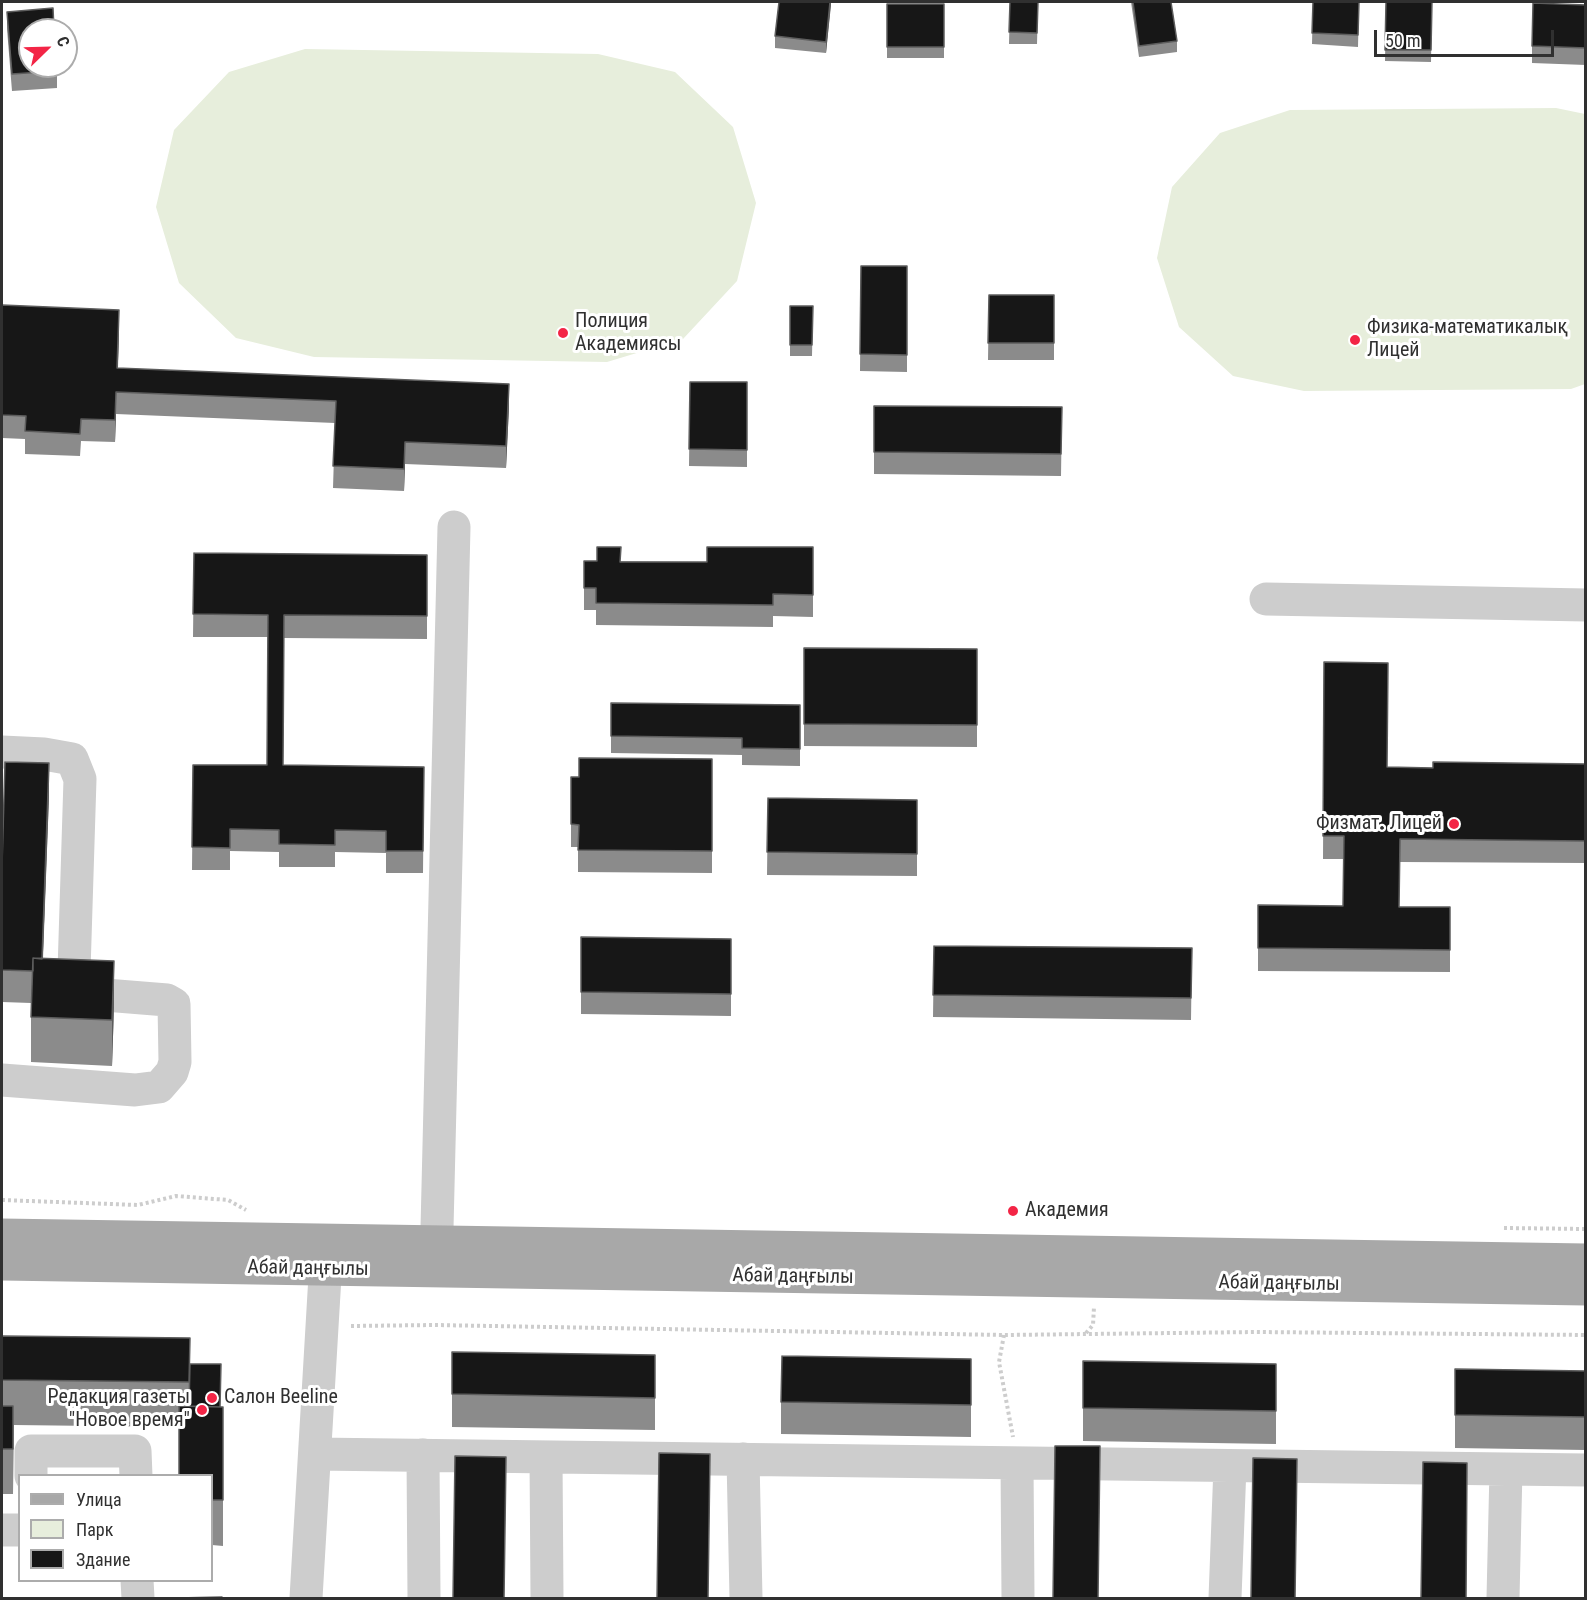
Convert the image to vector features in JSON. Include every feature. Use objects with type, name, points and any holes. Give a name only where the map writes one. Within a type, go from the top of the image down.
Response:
[{"type":"main road","name":"Абай даңғылы","points":[[2,1236],[327,1255],[1586,1289]]},
{"type":"main road","name":"Абай даңғылы","points":[[2,1264],[327,1255]]},
{"type":"main road","name":"Абай даңғылы","points":[[436,1257],[1586,1260]]},
{"type":"street","points":[[436,1257],[454,527]]},
{"type":"street","points":[[1266,599],[1586,605]]},
{"type":"street","points":[[2,752],[44,754],[72,759],[80,779],[74,970],[87,989],[105,995],[167,1000],[174,1004],[175,1062],[172,1072],[159,1087],[135,1090],[2,1080]]},
{"type":"street","points":[[306,1599],[327,1255]]},
{"type":"street","points":[[32,1474],[31,1451],[135,1451],[136,1474]]},
{"type":"street","points":[[315,1454],[1586,1470]]},
{"type":"street","points":[[423,1455],[424,1599]]},
{"type":"street","points":[[546,1457],[547,1599]]},
{"type":"street","points":[[743,1459],[746,1599]]},
{"type":"street","points":[[1017,1463],[1018,1599]]},
{"type":"street","points":[[1225,1599],[1230,1466]]},
{"type":"street","points":[[1503,1599],[1506,1469]]},
{"type":"street","points":[[2,1530],[18,1530]]},
{"type":"street","points":[[137,1582],[138,1599]]},
{"type":"path","points":[[323,1327],[434,1325],[1004,1335],[1256,1332],[1586,1335]]},
{"type":"path","points":[[1004,1335],[999,1362],[1007,1395],[1017,1463]]},
{"type":"green space","points":[[305,49],[598,54],[675,72],[733,127],[756,203],[737,281],[683,339],[607,362],[314,357],[236,338],[179,283],[156,207],[174,130],[229,72]]},
{"type":"green space","points":[[1556,108],[1585,114],[1585,384],[1571,389],[1304,391],[1233,376],[1179,327],[1157,258],[1172,187],[1220,133],[1290,110]]},
{"type":"building","points":[[779,2],[830,2],[826,42],[775,36]]},
{"type":"building","points":[[1010,2],[1038,2],[1037,33],[1009,32]]},
{"type":"building","points":[[1133,2],[1171,2],[1177,41],[1139,46]]},
{"type":"building","points":[[1313,2],[1359,2],[1358,35],[1312,33]]},
{"type":"building","points":[[1386,2],[1432,2],[1431,50],[1385,50]]},
{"type":"building","points":[[1533,3],[1586,5],[1586,48],[1532,46]]},
{"type":"building","points":[[887,4],[944,4],[944,47],[887,47]]},
{"type":"building","points":[[53,8],[53,18],[18,18],[18,74],[12,74],[7,12]]},
{"type":"building","points":[[861,266],[907,266],[907,355],[860,354]]},
{"type":"building","points":[[989,295],[1054,295],[1054,343],[988,343]]},
{"type":"building","points":[[2,305],[119,310],[117,368],[509,384],[506,446],[405,442],[404,469],[333,466],[336,401],[116,392],[115,420],[81,419],[80,434],[25,431],[26,416],[2,415]]},
{"type":"building","points":[[790,306],[813,306],[812,345],[790,345]]},
{"type":"building","points":[[690,382],[747,382],[747,450],[689,449]]},
{"type":"building","points":[[874,406],[1062,407],[1061,454],[874,452]]},
{"type":"building","points":[[597,547],[621,547],[620,562],[707,562],[707,547],[813,547],[813,595],[773,594],[773,605],[596,603],[596,588],[584,588],[584,561],[597,561]]},
{"type":"building","points":[[194,553],[427,555],[427,616],[284,615],[283,765],[424,767],[423,851],[386,851],[386,831],[335,830],[335,845],[279,844],[279,830],[230,829],[230,848],[192,847],[193,765],[267,765],[268,615],[193,614]]},
{"type":"building","points":[[804,648],[977,649],[977,725],[804,724]]},
{"type":"building","name":"Физмат. Лицей","points":[[1324,662],[1388,663],[1387,767],[1433,768],[1433,762],[1586,764],[1586,841],[1400,839],[1399,907],[1450,907],[1450,950],[1258,948],[1258,905],[1343,906],[1344,836],[1323,836]]},
{"type":"building","points":[[611,703],[800,705],[800,749],[742,748],[742,738],[611,736]]},
{"type":"building","points":[[579,758],[712,759],[712,851],[578,850],[579,825],[571,824],[571,777],[579,777]]},
{"type":"building","points":[[5,762],[49,763],[42,959],[33,958],[33,971],[2,970]]},
{"type":"building","points":[[768,798],[917,800],[917,854],[767,852]]},
{"type":"building","points":[[581,937],[731,939],[731,994],[581,992]]},
{"type":"building","points":[[934,946],[1192,948],[1191,998],[933,995]]},
{"type":"building","points":[[33,958],[114,961],[112,1020],[31,1017]]},
{"type":"building","points":[[2,1336],[190,1338],[189,1382],[2,1380]]},
{"type":"building","points":[[452,1352],[655,1355],[655,1398],[452,1394]]},
{"type":"building","points":[[782,1356],[971,1359],[971,1405],[781,1402]]},
{"type":"building","points":[[1083,1361],[1276,1364],[1276,1411],[1083,1408]]},
{"type":"building","points":[[190,1364],[221,1364],[220,1407],[189,1406]]},
{"type":"building","points":[[1455,1369],[1586,1371],[1586,1417],[1455,1415]]},
{"type":"building","points":[[2,1406],[13,1406],[13,1449],[2,1449]]},
{"type":"building","points":[[179,1406],[223,1407],[223,1500],[213,1500],[213,1474],[179,1474]]},
{"type":"building","points":[[1055,1446],[1100,1446],[1098,1599],[1053,1599]]},
{"type":"building","points":[[659,1453],[710,1454],[708,1599],[657,1599]]},
{"type":"building","points":[[455,1456],[506,1457],[504,1599],[453,1599]]},
{"type":"building","points":[[1253,1458],[1297,1459],[1295,1599],[1251,1599]]},
{"type":"building","points":[[1423,1462],[1467,1463],[1466,1599],[1421,1599]]},
{"type":"building","points":[[222,1597],[222,1599],[177,1599],[177,1598]]},
{"type":"place","name":"Полиция Академиясы","points":[[563,333]]},
{"type":"place","name":"Физика-математикалық Лицей","points":[[1355,340]]},
{"type":"place","name":"Физмат. Лицей","points":[[1454,824]]},
{"type":"place","name":"Академия","points":[[1013,1211]]},
{"type":"place","name":"Cалон Beeline","points":[[212,1398]]},
{"type":"place","name":"Редакция газеты \"Новое время\"","points":[[202,1410]]}]
